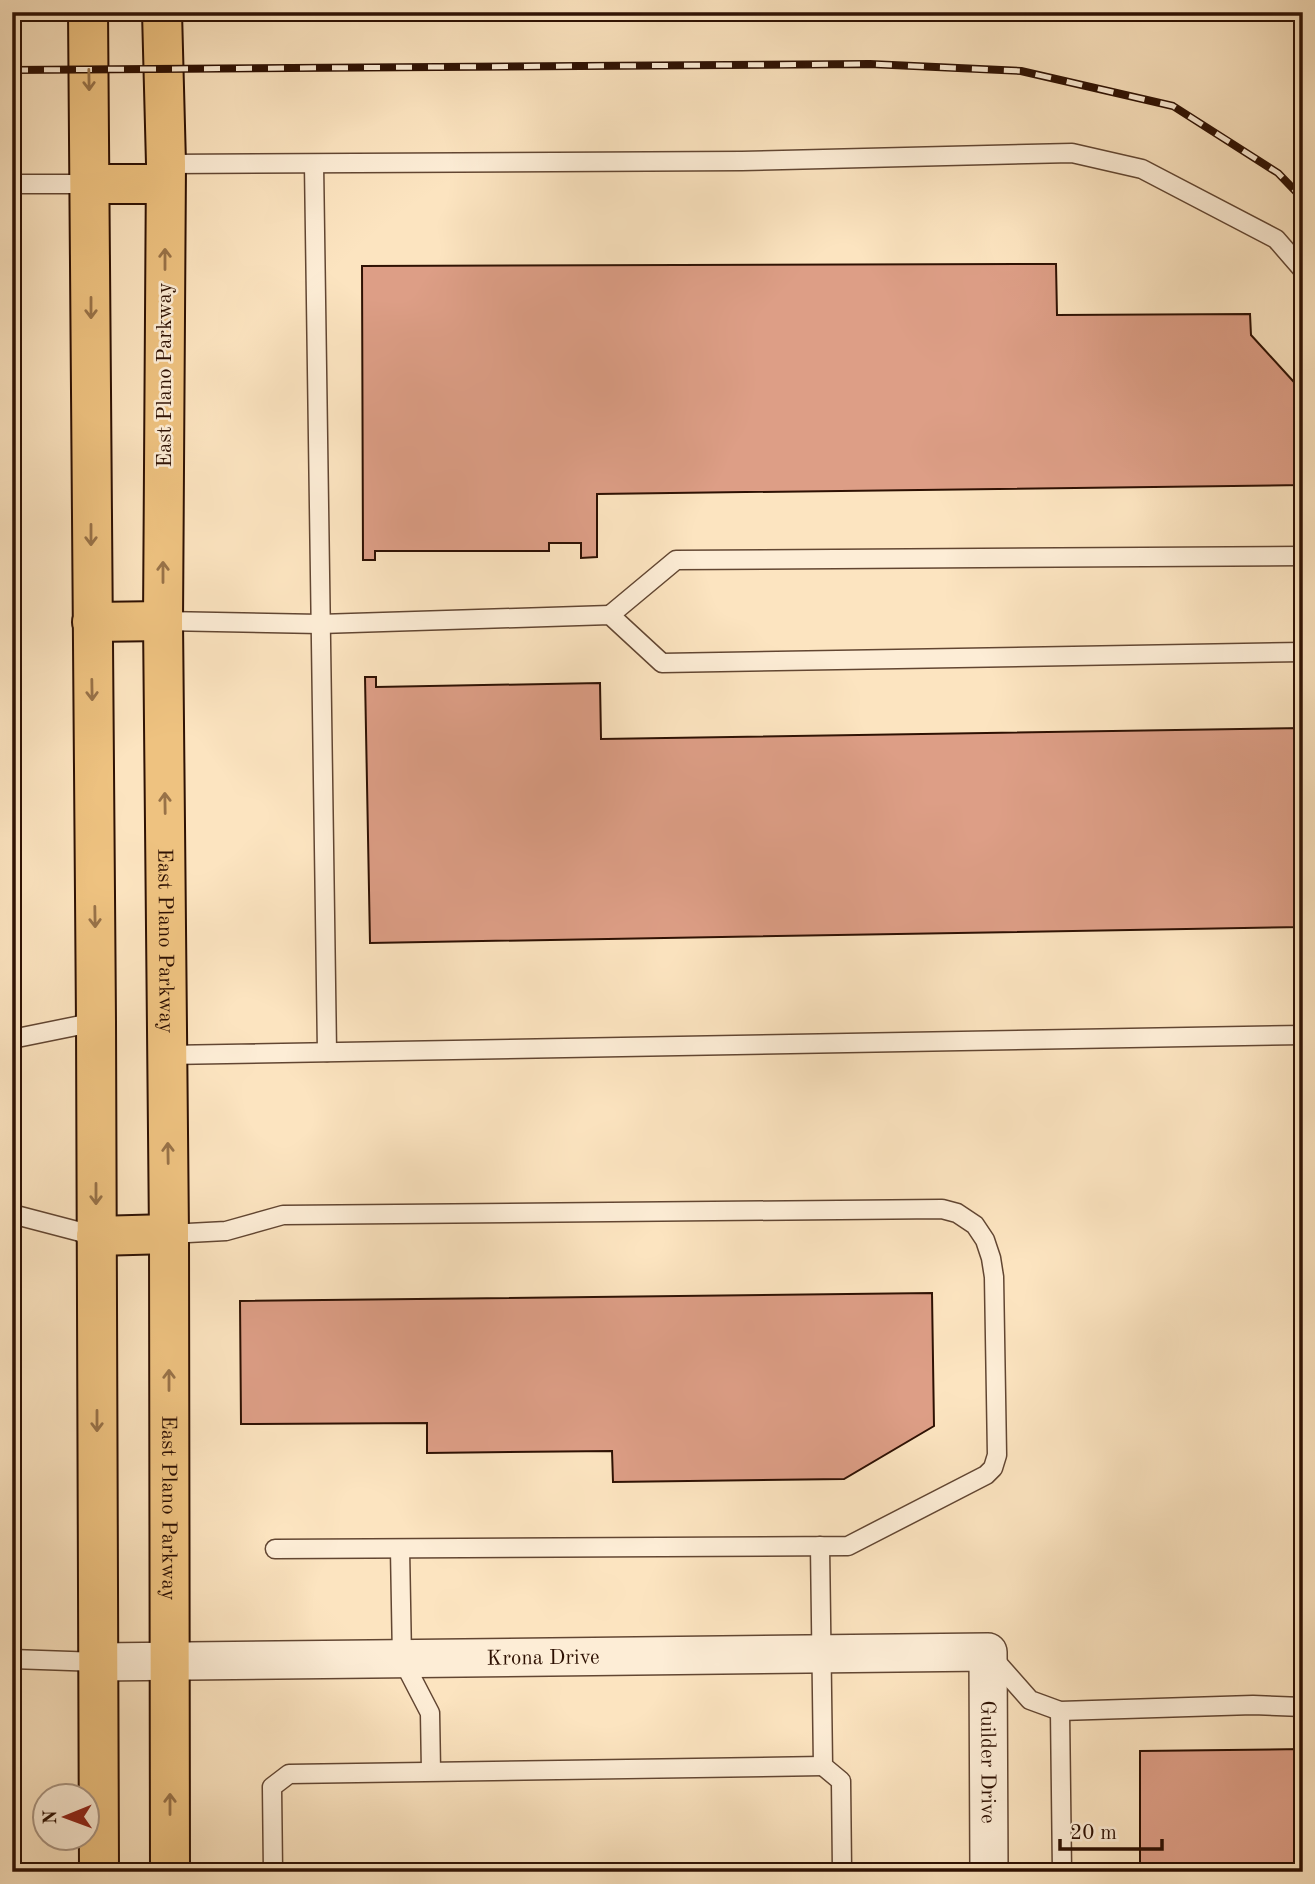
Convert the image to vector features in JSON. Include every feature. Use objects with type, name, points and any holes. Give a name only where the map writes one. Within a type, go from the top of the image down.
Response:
[{"type":"main road","points":[[88,12],[99,1872]]},
{"type":"main road","name":"East Plano Parkway","points":[[162,12],[165,174],[163,621],[169,1234],[170,1872]]},
{"type":"main road","points":[[90,184],[165,174]]},
{"type":"main road","points":[[92,622],[163,621]]},
{"type":"main road","points":[[96,1236],[169,1234]]},
{"type":"street","name":"Krona Drive","points":[[99,1662],[988,1652]]},
{"type":"street","name":"Guilder Drive","points":[[988,1652],[989,1872]]},
{"type":"lane","points":[[165,174],[314,164],[755,160],[1072,153],[1142,169],[1276,239],[1303,270]]},
{"type":"lane","points":[[314,164],[327,1052]]},
{"type":"lane","points":[[12,184],[90,184]]},
{"type":"lane","points":[[163,621],[320,624],[610,615],[676,560],[1303,556]]},
{"type":"lane","points":[[610,615],[662,663],[1303,652]]},
{"type":"lane","points":[[12,1039],[96,1022]]},
{"type":"lane","points":[[167,1055],[1303,1035]]},
{"type":"lane","points":[[169,1234],[226,1231],[283,1215],[942,1209],[957,1213],[975,1224],[985,1240],[994,1277],[997,1455],[993,1468],[986,1475],[848,1546],[275,1549]]},
{"type":"lane","points":[[12,1214],[96,1236]]},
{"type":"lane","points":[[820,1546],[823,1766]]},
{"type":"lane","points":[[400,1549],[402,1659],[430,1713],[431,1771]]},
{"type":"lane","points":[[988,1652],[1030,1700],[1060,1712],[1253,1705],[1303,1707]]},
{"type":"lane","points":[[12,1659],[99,1662]]},
{"type":"lane","points":[[1060,1712],[1062,1872]]},
{"type":"lane","points":[[273,1872],[272,1787],[289,1774],[823,1766],[841,1781],[842,1870]]},
{"type":"building","points":[[1056,264],[1057,315],[1250,314],[1251,335],[1303,392],[1303,485],[597,494],[597,557],[581,558],[581,543],[549,543],[549,551],[375,551],[375,560],[363,560],[362,266]]},
{"type":"building","points":[[365,677],[376,677],[376,687],[600,683],[601,739],[1303,728],[1303,927],[370,943]]},
{"type":"building","points":[[932,1293],[934,1426],[844,1479],[613,1482],[612,1451],[427,1453],[427,1423],[241,1424],[240,1301]]},
{"type":"building","points":[[1303,1749],[1303,1872],[1140,1872],[1140,1751]]},
{"type":"railway","points":[[12,70],[870,64],[1021,71],[1173,106],[1278,173],[1303,199]]}]
